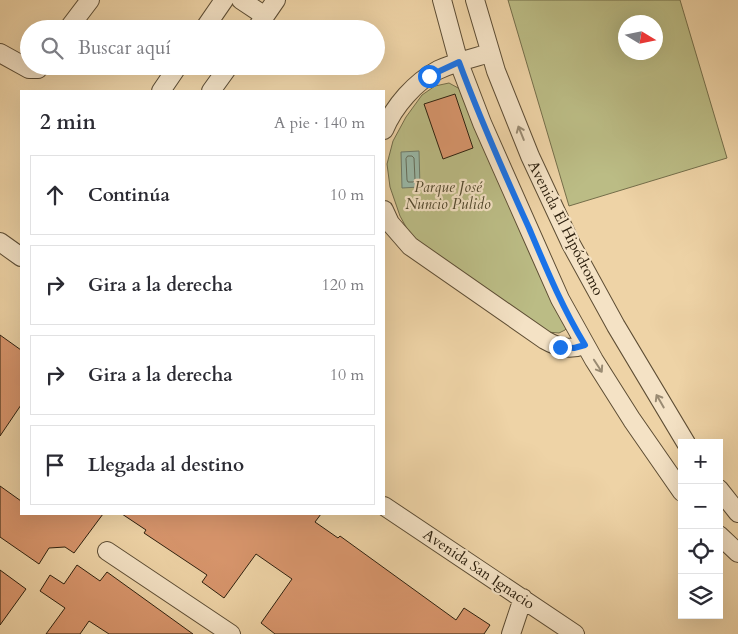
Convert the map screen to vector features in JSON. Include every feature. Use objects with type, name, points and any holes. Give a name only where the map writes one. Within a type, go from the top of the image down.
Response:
[{"type":"street","points":[[75,20],[90,0]]},
{"type":"street","points":[[210,20],[224,0]]},
{"type":"street","points":[[241,0],[258,20]]},
{"type":"street","points":[[261,20],[276,0]]},
{"type":"street","points":[[442,0],[459,62],[482,123],[560,299],[585,345],[632,420],[678,486]]},
{"type":"street","name":"Avenida El Hipódromo","points":[[475,0],[496,71],[530,156],[571,244],[616,326],[684,439]]},
{"type":"street","points":[[0,53],[20,64]]},
{"type":"street","points":[[385,128],[398,106],[417,85],[438,70],[490,53]]},
{"type":"street","points":[[162,90],[172,75]]},
{"type":"street","points":[[212,90],[223,75]]},
{"type":"street","points":[[385,212],[390,223],[410,246],[545,340],[567,348],[585,345]]},
{"type":"street","points":[[0,242],[20,256]]},
{"type":"street","points":[[723,493],[738,513]]},
{"type":"street","name":"Avenida San Ignacio","points":[[385,507],[575,634]]},
{"type":"street","points":[[723,539],[738,554]]},
{"type":"street","points":[[107,551],[231,634]]},
{"type":"street","points":[[511,634],[523,598]]},
{"type":"green space","points":[[508,0],[680,0],[727,158],[569,206]]},
{"type":"green space","name":"Parque José Nuncio Pulido","points":[[449,83],[460,89],[569,326],[559,333],[547,332],[532,320],[472,284],[411,236],[400,216],[390,187],[387,164],[393,141],[406,117],[422,95],[435,86]]},
{"type":"water","points":[[419,151],[420,187],[402,188],[401,152]]},
{"type":"building","points":[[455,94],[473,148],[443,159],[424,104]]},
{"type":"building","points":[[0,335],[20,349],[20,406],[0,436]]},
{"type":"building","points":[[0,486],[20,500],[20,515],[102,515],[74,553],[65,547],[49,548],[39,564],[0,537]]},
{"type":"building","points":[[124,515],[320,515],[315,522],[338,538],[340,536],[456,620],[464,608],[490,625],[484,634],[275,634],[261,623],[292,579],[256,554],[224,598],[202,582],[207,575],[144,533],[146,530]]},
{"type":"building","points":[[77,565],[100,581],[107,572],[193,634],[109,634],[89,621],[80,634],[46,634],[65,608],[40,591],[50,575],[64,584]]},
{"type":"building","points":[[0,570],[26,589],[0,625]]},
{"type":"route","points":[[429,76],[438,70],[459,62],[482,123],[546,269],[585,345],[574,348],[560,347]]}]
